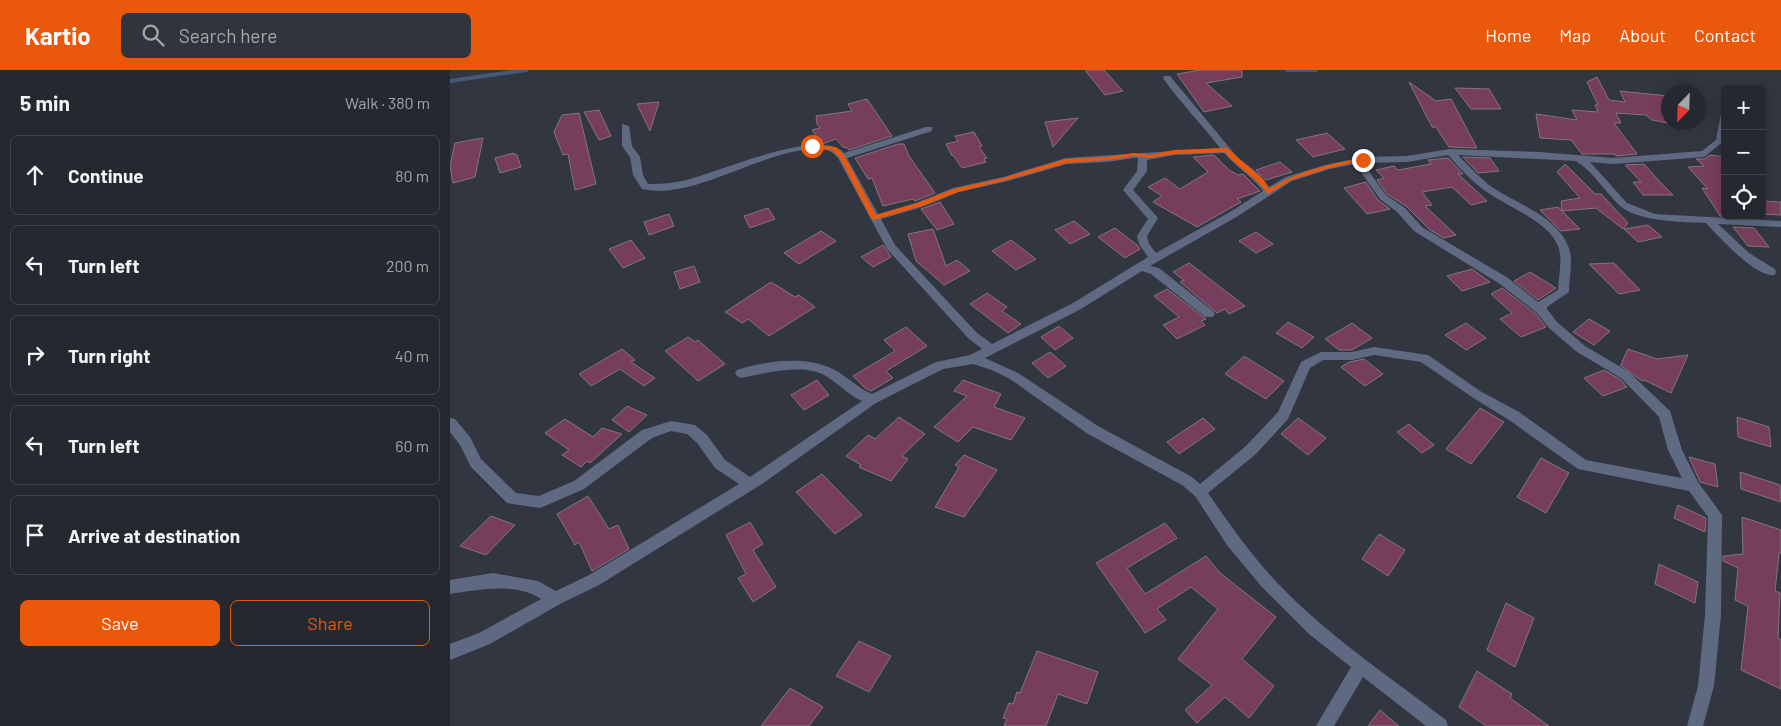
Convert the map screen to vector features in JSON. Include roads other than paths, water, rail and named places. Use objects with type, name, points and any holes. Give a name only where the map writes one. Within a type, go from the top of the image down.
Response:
[{"type":"street","points":[[1167,78],[1235,160],[1262,182],[1268,192]]},
{"type":"street","points":[[625,126],[627,146],[635,157],[638,175],[645,187],[654,188],[688,182],[812,146],[834,148],[842,157],[891,247],[972,335],[990,349]]},
{"type":"street","points":[[842,157],[929,129]]},
{"type":"street","points":[[450,652],[484,640],[556,599],[594,580],[749,484],[872,400],[940,365],[973,359],[1077,306],[1155,258],[1234,214],[1289,179],[1328,166],[1357,161],[1407,159],[1450,152],[1540,155],[1614,161],[1704,154],[1720,141],[1722,130]]},
{"type":"street","points":[[1155,258],[1142,244],[1142,235],[1152,222],[1152,218],[1128,190],[1138,180],[1142,171],[1143,158],[1174,152],[1227,150]]},
{"type":"street","points":[[1450,152],[1488,189],[1511,201],[1536,219],[1563,244],[1565,260],[1563,292],[1542,306],[1541,310]]},
{"type":"street","points":[[874,218],[919,205],[956,190],[1005,179],[1066,161],[1107,159],[1134,154],[1150,156]]},
{"type":"street","points":[[1578,159],[1588,166],[1624,205],[1654,217],[1781,224]]},
{"type":"street","points":[[1357,161],[1384,197],[1401,210],[1418,229],[1504,281],[1541,310],[1553,324],[1581,349],[1625,375],[1664,415],[1675,450],[1693,486],[1715,515],[1713,615],[1706,686],[1695,726]]},
{"type":"street","points":[[1708,219],[1731,244],[1761,267],[1771,272]]},
{"type":"street","points":[[1141,267],[1155,272],[1209,314]]},
{"type":"street","points":[[1200,492],[1251,450],[1283,415],[1305,365],[1321,356],[1352,356],[1374,351],[1424,358],[1476,394],[1514,416],[1583,465],[1693,486]]},
{"type":"street","points":[[973,359],[1014,376],[1092,430],[1188,481],[1200,492],[1232,540],[1266,582],[1315,629],[1440,726]]},
{"type":"street","points":[[742,373],[787,365],[811,367],[829,372],[854,392],[872,400]]},
{"type":"street","points":[[450,423],[465,441],[476,463],[512,499],[540,502],[579,485],[646,434],[671,426],[690,429],[702,439],[720,464],[749,484]]},
{"type":"street","points":[[450,586],[493,580],[538,588],[556,599]]},
{"type":"street","points":[[1324,726],[1361,665]]},
{"type":"waterway","points":[[450,81],[526,70]]},
{"type":"waterway","points":[[1287,70],[1316,70]]}]
